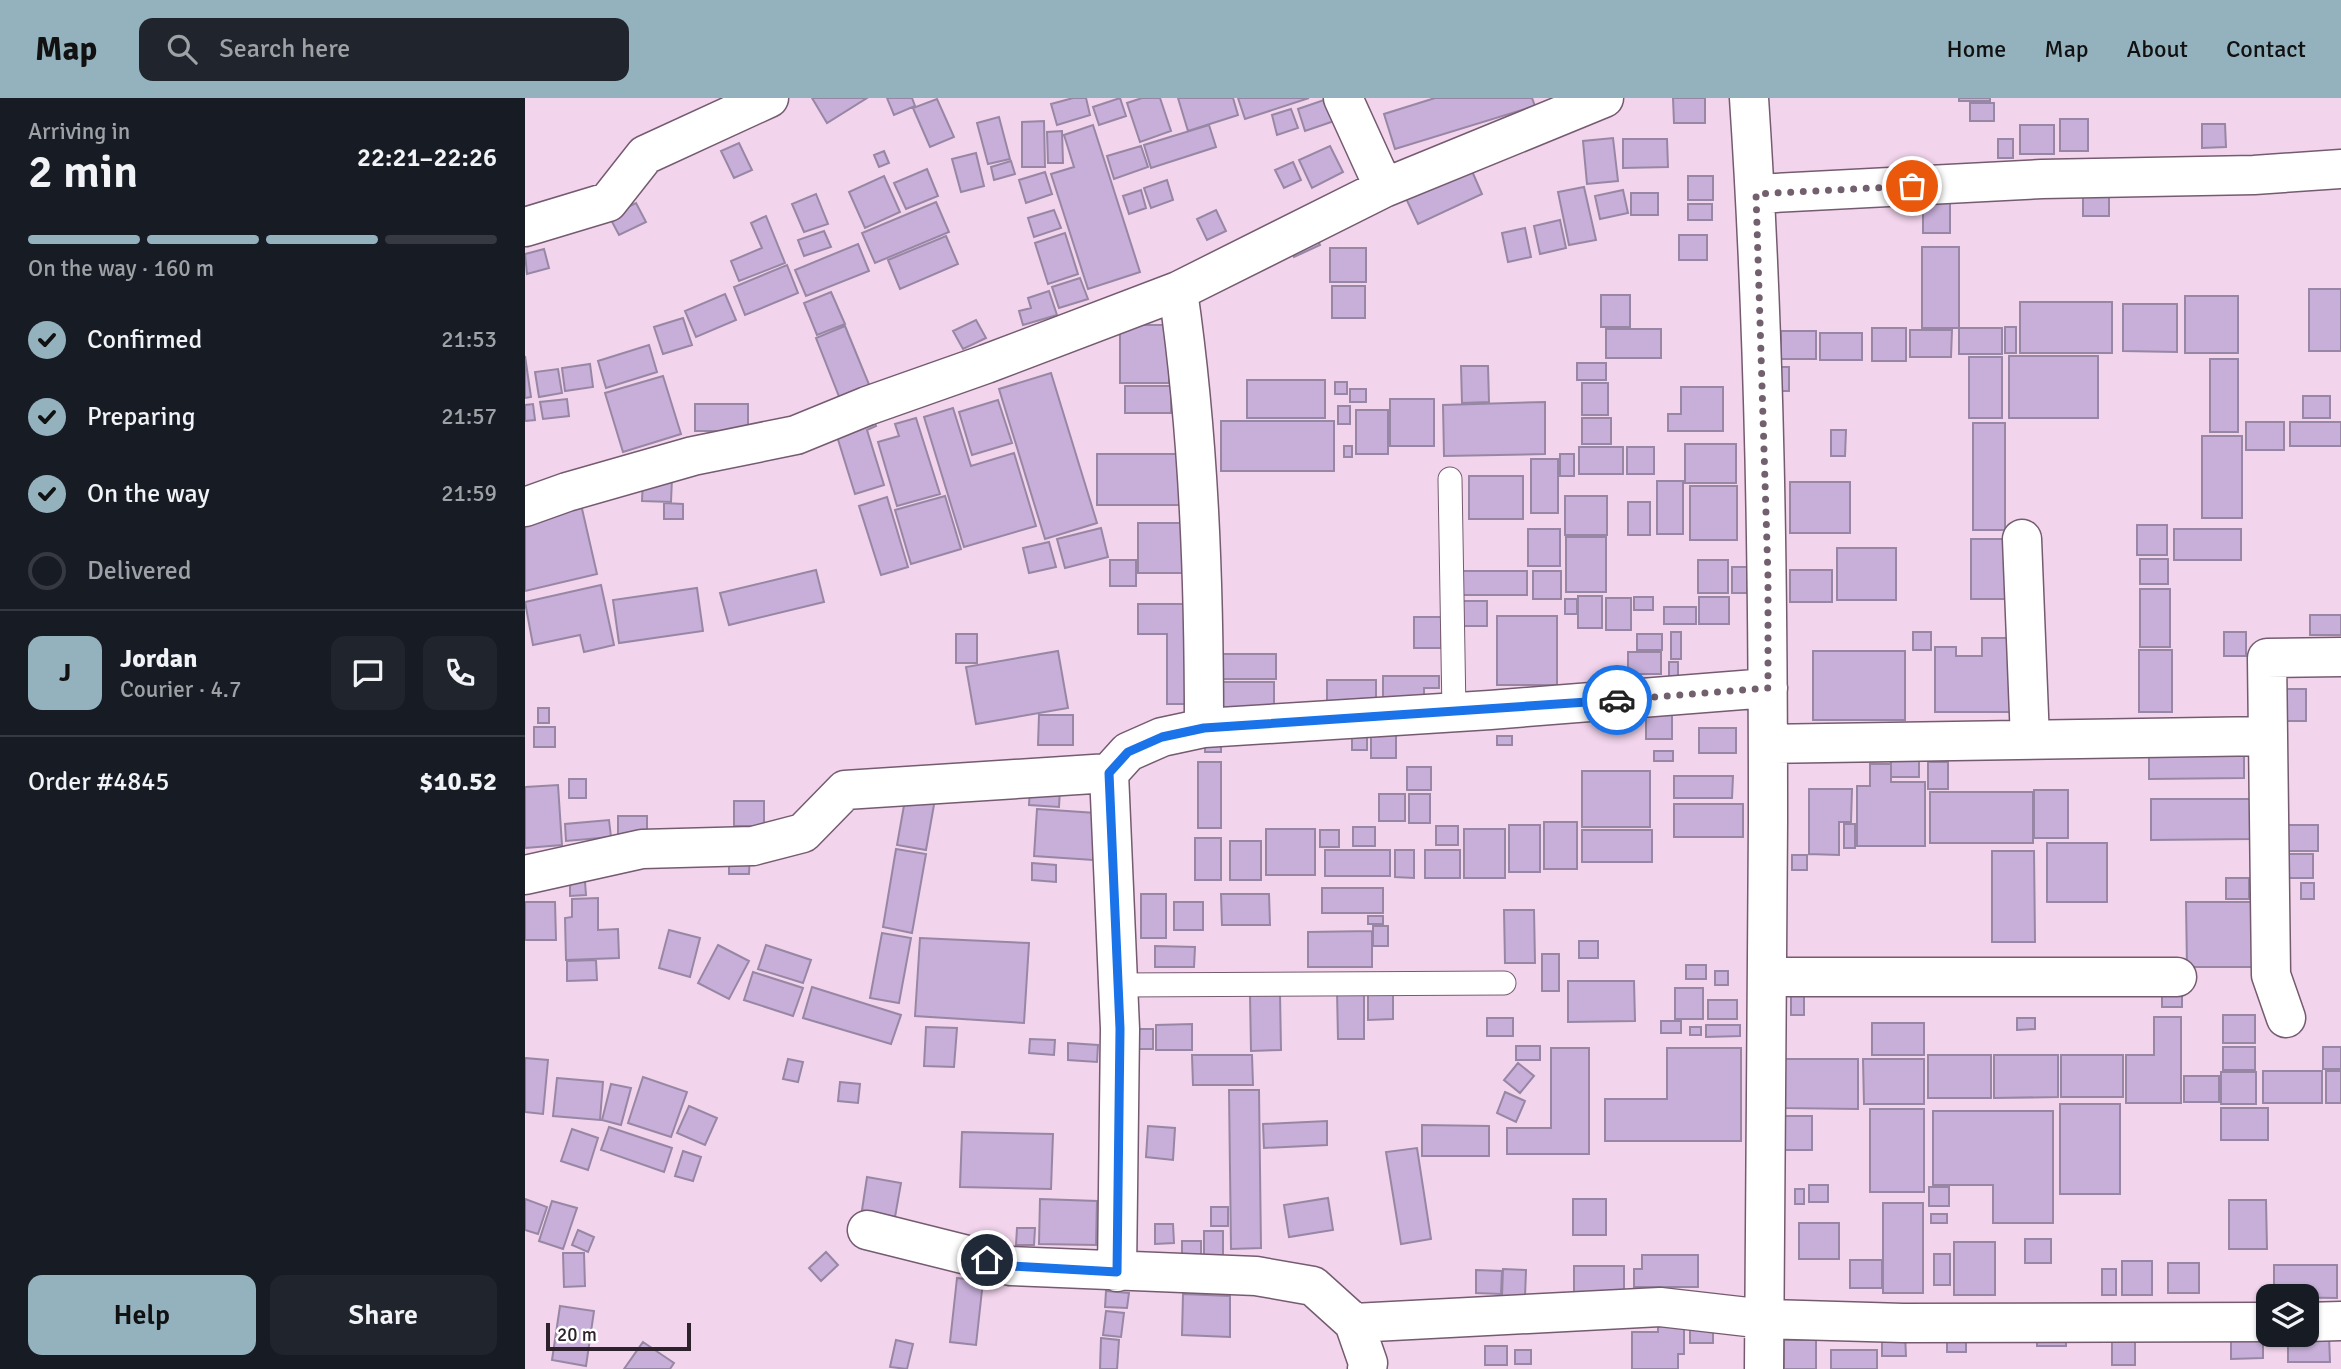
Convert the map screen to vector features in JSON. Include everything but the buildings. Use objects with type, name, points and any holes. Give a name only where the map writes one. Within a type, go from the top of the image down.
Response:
[{"type":"street","points":[[525,227],[608,202],[645,155],[769,98]]},
{"type":"street","points":[[1343,98],[1384,188]]},
{"type":"street","points":[[525,507],[567,492],[693,456],[796,435],[867,405],[986,364],[1178,291],[1384,188],[1604,98]]},
{"type":"street","points":[[1749,98],[1756,194],[1768,577],[1764,1369]]},
{"type":"street","points":[[1756,194],[2042,179],[2254,175],[2341,169]]},
{"type":"street","points":[[1178,291],[1190,376],[1199,495],[1204,728]]},
{"type":"street","points":[[2022,539],[2030,740]]},
{"type":"street","points":[[2286,1018],[2271,975],[2267,658],[2341,657]]},
{"type":"street","points":[[525,875],[642,849],[754,846],[803,833],[845,790],[1109,773],[1128,752],[1162,737],[1204,728],[1768,688]]},
{"type":"street","points":[[1768,744],[2268,736]]},
{"type":"street","points":[[1109,773],[1120,1042],[1117,1272]]},
{"type":"street","points":[[1768,977],[2177,977]]},
{"type":"street","points":[[867,1230],[1011,1266],[1256,1276],[1313,1286],[1354,1323],[1368,1363],[1367,1369]]},
{"type":"street","points":[[1354,1323],[1660,1307],[1765,1319],[1903,1323],[2256,1322]]},
{"type":"street","points":[[2319,1322],[2341,1321]]},
{"type":"lane","points":[[1450,479],[1454,712]]},
{"type":"lane","points":[[1118,985],[1504,983]]},
{"type":"way so far","points":[[1617,700],[1768,688],[1768,577],[1756,194],[1912,186]]},
{"type":"route","points":[[987,1260],[1011,1266],[1117,1272],[1120,1029],[1109,773],[1128,752],[1162,737],[1204,728],[1617,700]]}]
